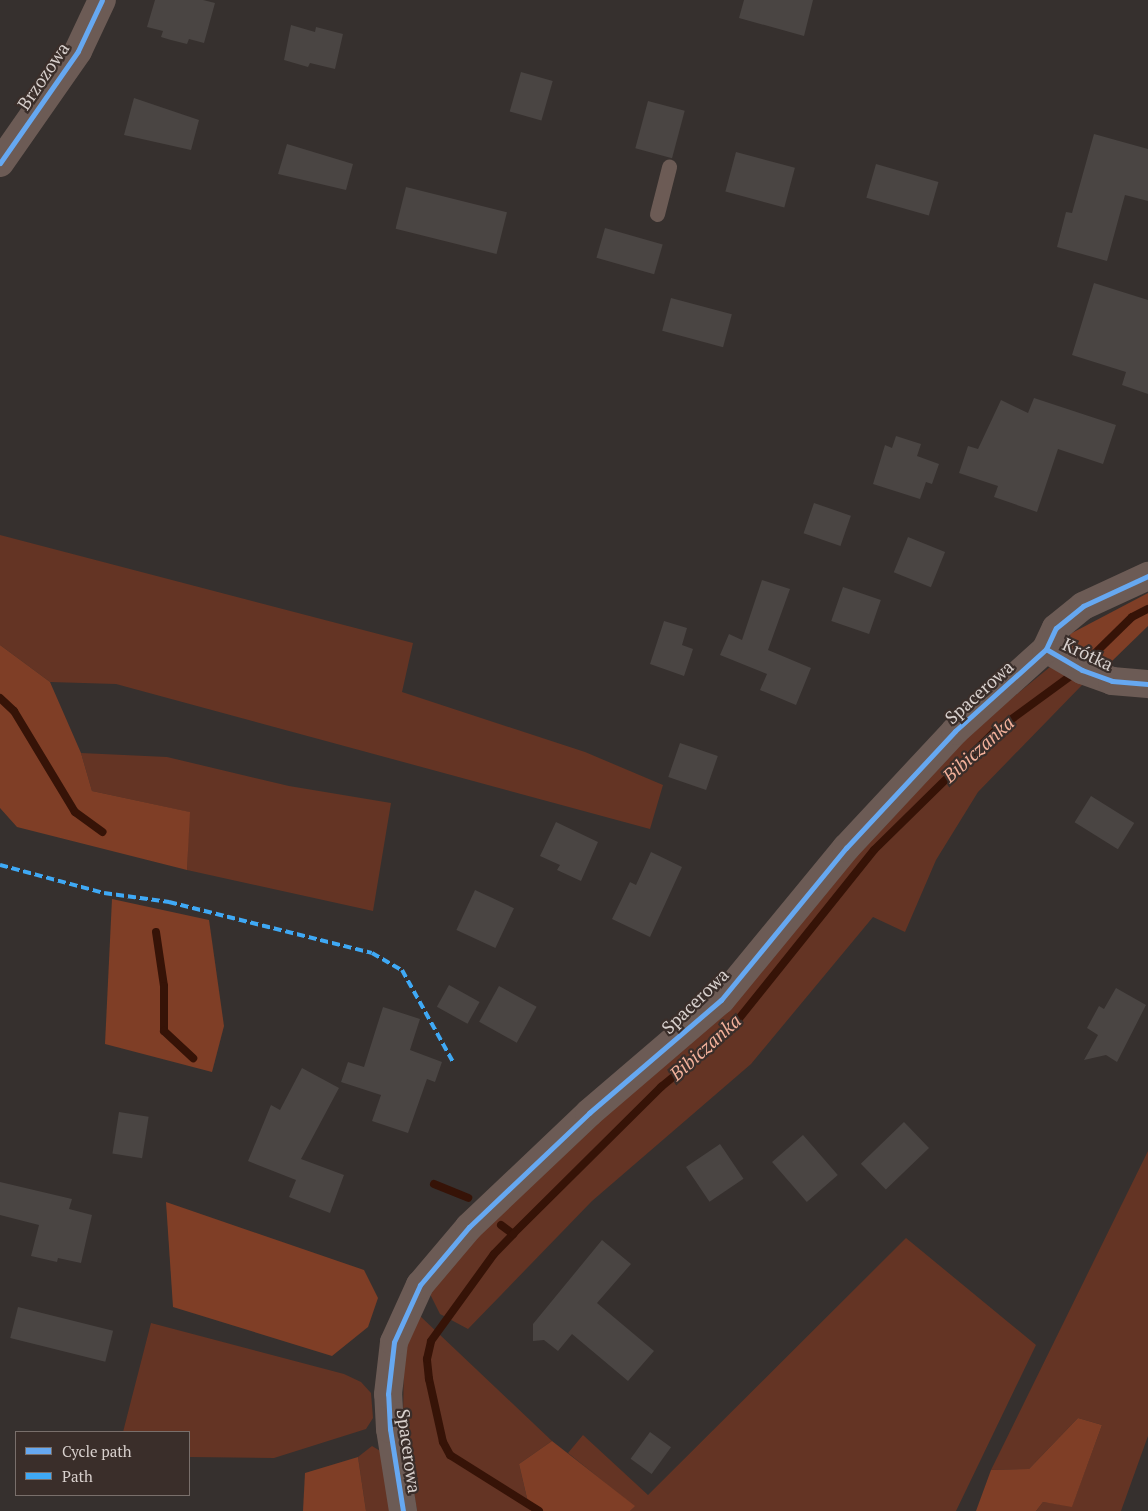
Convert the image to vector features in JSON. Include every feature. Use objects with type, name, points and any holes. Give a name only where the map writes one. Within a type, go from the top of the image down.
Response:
[{"type":"street","name":"Brzozowa","points":[[0,163],[78,51],[102,0]]},
{"type":"street","name":"Spacerowa","points":[[403,1511],[390,1429],[388,1394],[394,1342],[420,1285],[469,1227],[525,1173],[589,1113],[721,1000],[846,848],[955,731],[1046,649],[1056,628],[1083,606],[1148,576]]},
{"type":"street","name":"Krótka","points":[[1046,649],[1078,668],[1112,681],[1148,684]]},
{"type":"lane","points":[[657,214],[669,167]]},
{"type":"shaded area","points":[[0,535],[413,643],[402,692],[585,752],[663,785],[650,829],[116,684],[50,682],[0,645]]},
{"type":"shaded area","points":[[1148,593],[1148,626],[1111,662],[1073,654],[1070,634]]},
{"type":"shaded area","points":[[0,645],[50,682],[81,753],[92,791],[190,812],[187,870],[17,827],[0,808]]},
{"type":"shaded area","points":[[1050,667],[1084,683],[978,792],[936,860],[905,932],[873,917],[751,1064],[592,1201],[468,1329],[440,1314],[429,1292],[480,1228],[963,738]]},
{"type":"shaded area","points":[[81,753],[167,757],[289,786],[391,803],[373,911],[187,870],[189,812],[92,791]]},
{"type":"shaded area","points":[[112,899],[209,920],[224,1026],[212,1072],[105,1044]]},
{"type":"shaded area","points":[[1148,1151],[1148,1436],[1121,1511],[1036,1511],[1043,1502],[1072,1506],[1102,1425],[1078,1418],[1029,1469],[991,1470]]},
{"type":"shaded area","points":[[166,1202],[364,1270],[378,1298],[368,1327],[332,1356],[173,1307]]},
{"type":"shaded area","points":[[906,1238],[1036,1345],[956,1511],[630,1511],[634,1506],[568,1453],[583,1435],[648,1495]]},
{"type":"shaded area","points":[[419,1315],[552,1441],[519,1464],[530,1511],[417,1511],[403,1424],[404,1351]]},
{"type":"shaded area","points":[[151,1323],[344,1374],[361,1382],[371,1393],[373,1418],[366,1429],[274,1458],[190,1457],[190,1431],[123,1431]]},
{"type":"shaded area","points":[[1078,1418],[1102,1425],[1072,1507],[1043,1502],[1036,1511],[976,1511],[991,1470],[1029,1469]]},
{"type":"shaded area","points":[[552,1441],[635,1506],[630,1511],[530,1511],[519,1464]]},
{"type":"shaded area","points":[[372,1446],[382,1452],[391,1511],[366,1511],[358,1457]]},
{"type":"shaded area","points":[[358,1457],[366,1511],[303,1511],[305,1473]]},
{"type":"building","points":[[155,0],[203,0],[215,3],[204,43],[189,39],[187,44],[171,40],[161,37],[163,31],[147,27]]},
{"type":"building","points":[[744,0],[813,0],[804,36],[739,18]]},
{"type":"building","points":[[291,25],[315,32],[316,27],[343,34],[335,69],[310,63],[308,67],[284,60]]},
{"type":"building","points":[[521,72],[553,81],[541,121],[510,111]]},
{"type":"building","points":[[134,98],[199,120],[191,150],[124,135]]},
{"type":"building","points":[[648,101],[685,111],[672,158],[635,148]]},
{"type":"building","points":[[1094,134],[1148,149],[1148,201],[1125,195],[1107,261],[1057,247],[1066,212],[1072,213]]},
{"type":"building","points":[[287,144],[353,164],[346,190],[278,174]]},
{"type":"building","points":[[736,152],[795,168],[784,207],[725,192]]},
{"type":"building","points":[[876,164],[938,182],[929,216],[866,198]]},
{"type":"building","points":[[406,187],[507,212],[497,254],[396,229]]},
{"type":"building","points":[[605,228],[663,245],[654,274],[596,258]]},
{"type":"building","points":[[1094,283],[1148,300],[1148,394],[1122,385],[1126,372],[1072,355]]},
{"type":"building","points":[[671,298],[732,314],[723,347],[662,331]]},
{"type":"building","points":[[1034,398],[1116,425],[1103,464],[1058,449],[1037,512],[994,497],[998,486],[959,473],[968,446],[978,449],[1001,400],[1028,413]]},
{"type":"building","points":[[896,436],[921,444],[917,456],[939,464],[932,484],[926,482],[920,499],[873,484],[885,445],[892,448]]},
{"type":"building","points":[[814,503],[851,516],[840,546],[804,533]]},
{"type":"building","points":[[908,537],[945,552],[931,587],[894,572]]},
{"type":"building","points":[[762,580],[790,589],[768,650],[811,668],[796,705],[760,690],[767,674],[720,655],[729,634],[742,640]]},
{"type":"building","points":[[843,587],[881,600],[869,634],[831,621]]},
{"type":"building","points":[[664,621],[687,628],[682,645],[693,649],[684,676],[650,664]]},
{"type":"building","points":[[680,743],[718,756],[706,790],[668,777]]},
{"type":"building","points":[[1091,796],[1134,823],[1118,849],[1075,822]]},
{"type":"building","points":[[556,822],[598,842],[581,881],[557,870],[560,865],[540,856]]},
{"type":"building","points":[[651,852],[682,867],[650,937],[612,919],[630,882],[636,885]]},
{"type":"building","points":[[475,890],[514,908],[495,948],[456,930]]},
{"type":"building","points":[[449,985],[480,1002],[467,1024],[437,1007]]},
{"type":"building","points":[[499,986],[537,1007],[517,1043],[479,1022]]},
{"type":"building","points":[[1116,988],[1146,1005],[1117,1062],[1106,1055],[1084,1060],[1098,1035],[1087,1028],[1099,1006],[1104,1009]]},
{"type":"building","points":[[383,1007],[420,1019],[410,1050],[442,1062],[435,1082],[427,1079],[408,1133],[372,1121],[381,1095],[341,1082],[348,1062],[364,1067]]},
{"type":"building","points":[[302,1068],[339,1088],[301,1159],[344,1175],[330,1213],[289,1197],[296,1180],[248,1161],[271,1105],[280,1110]]},
{"type":"building","points":[[119,1112],[149,1117],[142,1158],[112,1153]]},
{"type":"building","points":[[904,1122],[929,1148],[886,1190],[861,1164]]},
{"type":"building","points":[[803,1135],[838,1175],[807,1202],[772,1162]]},
{"type":"building","points":[[720,1144],[743,1179],[709,1202],[686,1167]]},
{"type":"building","points":[[0,1182],[72,1199],[69,1209],[92,1215],[81,1263],[58,1258],[57,1262],[31,1256],[39,1225],[0,1215]]},
{"type":"building","points":[[602,1240],[631,1264],[597,1303],[654,1351],[628,1381],[572,1334],[558,1351],[544,1340],[533,1341],[533,1324]]},
{"type":"building","points":[[18,1307],[113,1331],[105,1362],[10,1338]]},
{"type":"building","points":[[650,1432],[671,1447],[652,1474],[631,1459]]},
{"type":"waterway","name":"Bibiczanka","points":[[1084,664],[1132,617],[1148,609]]},
{"type":"waterway","name":"Bibiczanka","points":[[539,1511],[450,1455],[443,1442],[429,1379],[427,1359],[431,1341],[494,1254],[513,1234],[661,1087],[729,1031],[874,850],[994,732],[1076,672]]},
{"type":"waterway","points":[[0,698],[14,711],[75,812],[103,832]]},
{"type":"waterway","points":[[156,932],[164,986],[164,1031],[193,1058]]},
{"type":"waterway","points":[[434,1184],[468,1198]]},
{"type":"waterway","points":[[501,1225],[513,1234]]},
{"type":"marked path","points":[[0,865],[104,893],[169,902],[372,953],[402,970],[454,1064]]},
{"type":"cycle path","points":[[0,163],[78,51],[102,0]]},
{"type":"cycle path","points":[[403,1511],[390,1429],[388,1394],[394,1342],[420,1285],[469,1227],[589,1113],[721,1000],[846,848],[955,731],[1046,649],[1056,628],[1083,606],[1148,576]]},
{"type":"cycle path","points":[[1046,649],[1082,670],[1112,681],[1148,684]]}]
